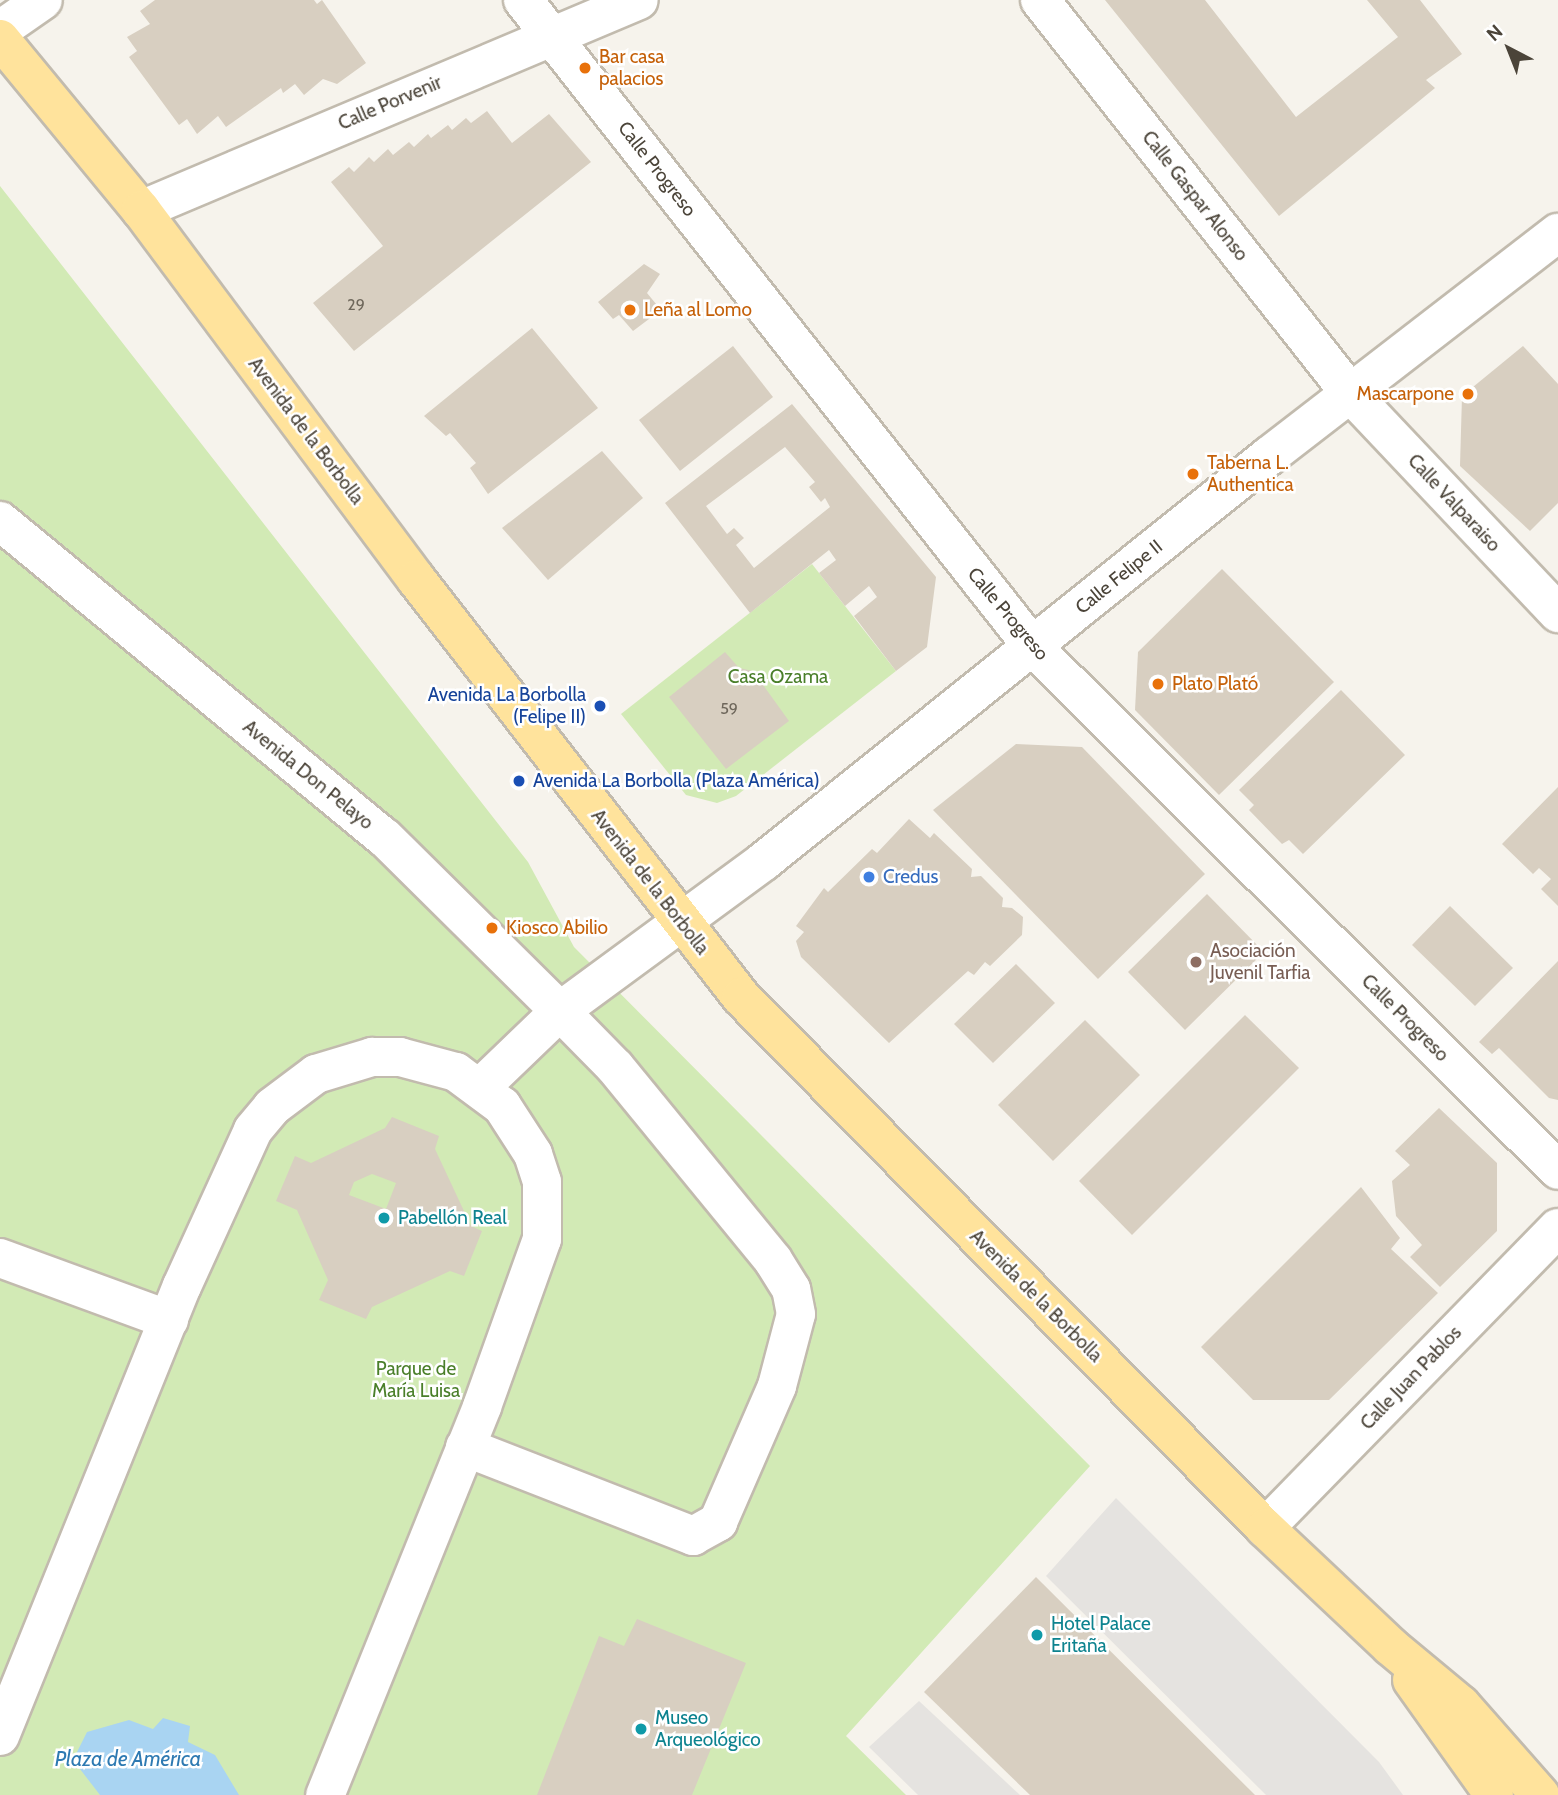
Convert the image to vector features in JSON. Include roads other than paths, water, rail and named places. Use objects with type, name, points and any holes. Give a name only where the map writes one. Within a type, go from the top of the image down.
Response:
[{"type":"main road","name":"Avenida de la Borbolla","points":[[0,39],[141,210],[425,590],[741,997],[1265,1528],[1390,1646],[1508,1789]]},
{"type":"street","points":[[0,30],[43,0]]},
{"type":"street","name":"Calle Progreso","points":[[523,0],[1032,646],[1558,1170]]},
{"type":"street","name":"Calle Porvenir","points":[[141,210],[550,34],[639,0]]},
{"type":"street","name":"Calle Gaspar Alonso","points":[[1040,0],[1350,393]]},
{"type":"street","name":"Calle Felipe II","points":[[560,1011],[764,861],[1350,393],[1558,233]]},
{"type":"street","name":"Calle Valparaiso","points":[[1350,393],[1558,613]]},
{"type":"street","name":"Avenida Don Pelayo","points":[[0,521],[384,837],[615,1067],[773,1260],[792,1290],[796,1314],[792,1340],[777,1385],[718,1522],[693,1536],[466,1447]]},
{"type":"street","points":[[481,1087],[560,1011]]},
{"type":"street","points":[[0,1736],[169,1320],[238,1158],[272,1107],[316,1074],[343,1063],[400,1057],[456,1072],[481,1087],[520,1128],[542,1182],[542,1239],[535,1267],[466,1447],[325,1795]]},
{"type":"street","name":"Calle Juan Pablos","points":[[1265,1528],[1558,1228]]},
{"type":"street","points":[[0,1258],[169,1320]]},
{"type":"street","points":[[1508,1789],[1549,1795]]},
{"type":"water","name":"Plaza de América","points":[[163,1718],[190,1726],[188,1742],[215,1755],[239,1795],[100,1795],[73,1760],[87,1732],[129,1720],[153,1729]]},
{"type":"place","name":"Bar casa palacios","points":[[585,68]]},
{"type":"place","name":"Leña al Lomo","points":[[630,310]]},
{"type":"place","name":"Mascarpone","points":[[1468,394]]},
{"type":"place","name":"Taberna L. Authentica","points":[[1193,474]]},
{"type":"place","name":"Plato Plató","points":[[1158,684]]},
{"type":"place","name":"Avenida La Borbolla (Felipe II)","points":[[600,706]]},
{"type":"place","name":"Avenida La Borbolla (Plaza América)","points":[[519,781]]},
{"type":"place","name":"Credus","points":[[869,877]]},
{"type":"place","name":"Kiosco Abilio","points":[[492,928]]},
{"type":"place","name":"Asociación Juvenil Tarfia","points":[[1196,962]]},
{"type":"place","name":"Pabellón Real","points":[[384,1218]]},
{"type":"place","name":"Hotel Palace Eritaña","points":[[1037,1635]]},
{"type":"place","name":"Museo Arqueológico","points":[[641,1729]]},
{"type":"park label","name":"Casa Ozama","points":[[778,677]]},
{"type":"park label","name":"Parque de María Luisa","points":[[416,1380]]}]
